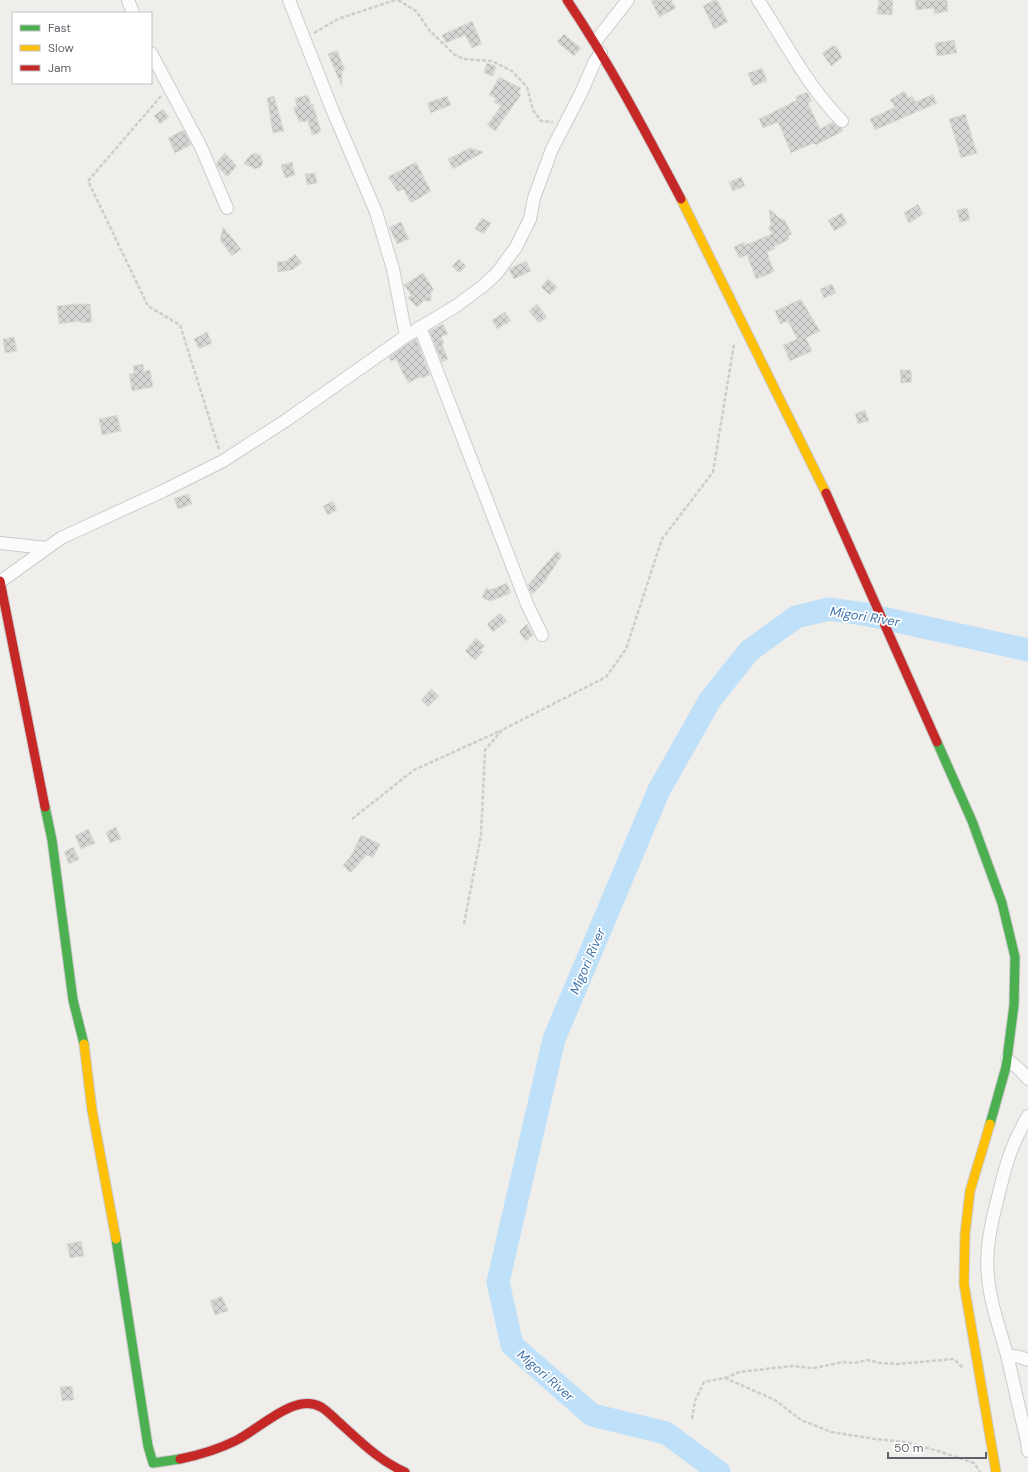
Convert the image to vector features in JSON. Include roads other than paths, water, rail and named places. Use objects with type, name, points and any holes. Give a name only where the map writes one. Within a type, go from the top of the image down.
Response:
[{"type":"street","points":[[128,0],[133,12]]},
{"type":"street","points":[[289,0],[376,212],[393,269],[406,336]]},
{"type":"street","points":[[567,0],[598,47],[687,210],[827,494],[972,821],[1002,903],[1015,957],[1014,1006],[1006,1068],[970,1191],[965,1234],[964,1284],[996,1472]]},
{"type":"street","points":[[405,1472],[391,1466],[325,1410],[313,1404],[303,1404],[290,1408],[279,1413],[252,1433],[199,1455],[153,1463],[143,1418],[112,1216],[92,1110],[86,1051],[73,1000],[52,840],[0,581],[61,538],[163,491],[223,461],[285,421],[406,336],[456,306],[483,286],[497,273],[516,247],[530,219],[534,198],[552,149],[582,93],[596,61],[598,47],[628,0]]},
{"type":"street","points":[[758,0],[809,80],[825,103],[842,121]]},
{"type":"street","points":[[152,55],[201,148],[227,208]]},
{"type":"street","points":[[420,327],[528,604],[542,635]]},
{"type":"street","points":[[0,543],[46,548]]},
{"type":"street","points":[[1007,1059],[1028,1079]]},
{"type":"street","points":[[1028,1116],[1014,1141],[1009,1154],[990,1226],[988,1248],[988,1275],[994,1312],[1007,1355],[1028,1451]]},
{"type":"street","points":[[1007,1355],[1028,1360]]},
{"type":"waterway","name":"Migori River","points":[[719,1472],[666,1433],[592,1415],[512,1345],[498,1282],[554,1039],[659,790],[710,700],[749,651],[796,617],[829,609],[864,614],[1028,650]]}]
